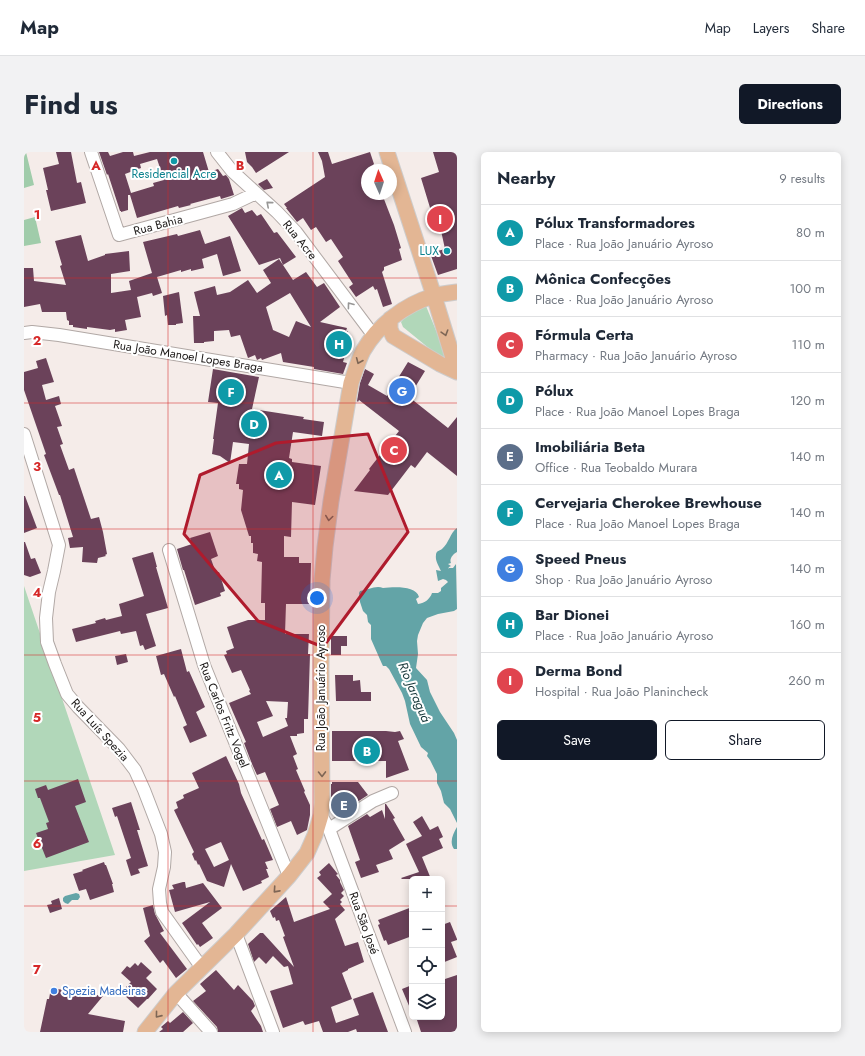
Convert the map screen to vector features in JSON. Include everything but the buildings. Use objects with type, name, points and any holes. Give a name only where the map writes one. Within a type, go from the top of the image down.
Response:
[{"type":"main road","points":[[387,152],[457,371]]},
{"type":"main road","name":"Rua João Januário Ayroso","points":[[145,1032],[176,993],[236,934],[289,876],[307,853],[315,835],[321,815],[322,803],[322,580],[331,501],[351,383],[363,351],[374,336],[390,319],[408,307],[434,296],[457,292]]},
{"type":"main road","points":[[390,319],[390,328],[393,336],[440,364],[457,371]]},
{"type":"street","name":"Rua Bahia","points":[[91,152],[119,235],[233,204],[256,193]]},
{"type":"street","name":"Rua Acre","points":[[217,152],[232,171],[277,212],[296,232],[374,336]]},
{"type":"street","name":"Rua João Manoel Lopes Braga","points":[[24,333],[32,332],[59,335],[351,383]]},
{"type":"street","name":"Rua Luís Spezia","points":[[24,434],[59,545],[49,592],[46,618],[47,642],[67,694],[119,749],[138,776],[161,834],[165,852],[164,867],[159,889],[162,912],[202,968]]},
{"type":"street","name":"Rua Carlos Fritz Vogel","points":[[168,550],[204,665],[289,876]]},
{"type":"street","points":[[329,829],[373,801],[392,793]]},
{"type":"street","name":"Rua São José","points":[[321,815],[329,829],[405,1032]]},
{"type":"street","points":[[236,934],[273,1032]]},
{"type":"street","points":[[176,993],[211,1032]]},
{"type":"highlighted area","points":[[368,434],[408,532],[323,647],[258,621],[184,534],[200,475],[276,443]]},
{"type":"green space","points":[[24,152],[26,152],[34,185],[24,188]]},
{"type":"green space","points":[[35,217],[41,243],[24,246],[24,220]]},
{"type":"green space","points":[[426,306],[446,355],[441,358],[403,327],[401,322],[405,317]]},
{"type":"green space","points":[[24,586],[115,855],[24,871]]},
{"type":"water","name":"Rio Jaraguá","points":[[457,528],[457,552],[452,557],[451,563],[448,564],[451,566],[448,569],[453,568],[456,564],[457,609],[427,618],[423,623],[417,641],[418,654],[416,668],[427,680],[430,692],[440,712],[457,740],[457,823],[450,809],[444,803],[437,783],[437,774],[427,756],[428,753],[421,747],[410,724],[402,693],[389,669],[386,666],[383,666],[371,639],[371,625],[368,622],[367,615],[363,611],[359,593],[360,591],[375,587],[404,588],[414,590],[417,593],[419,597],[416,599],[418,604],[425,602],[432,593],[438,593],[441,591],[441,588],[448,582],[443,579],[438,581],[436,570],[441,571],[436,554],[444,547]]},
{"type":"water","points":[[457,827],[457,849],[454,849],[452,841]]},
{"type":"water","points":[[76,893],[79,894],[80,897],[78,900],[72,900],[68,904],[63,901],[65,896]]},
{"type":"place","name":"Residencial Acre","points":[[174,161]]},
{"type":"place","name":"Derma Bond","points":[[440,219]]},
{"type":"place","name":"LUX","points":[[447,251]]},
{"type":"place","name":"Bar Dionei","points":[[339,344]]},
{"type":"place","name":"Speed Pneus","points":[[402,391]]},
{"type":"place","name":"Cervejaria Cherokee Brewhouse","points":[[231,392]]},
{"type":"place","name":"Pólux","points":[[254,424]]},
{"type":"place","name":"Fórmula Certa","points":[[394,450]]},
{"type":"place","name":"Pólux Transformadores","points":[[279,475]]},
{"type":"place","name":"Mônica Confecções","points":[[367,751]]},
{"type":"place","name":"Imobiliária Beta","points":[[344,805]]},
{"type":"place","name":"Spezia Madeiras","points":[[54,991]]}]
